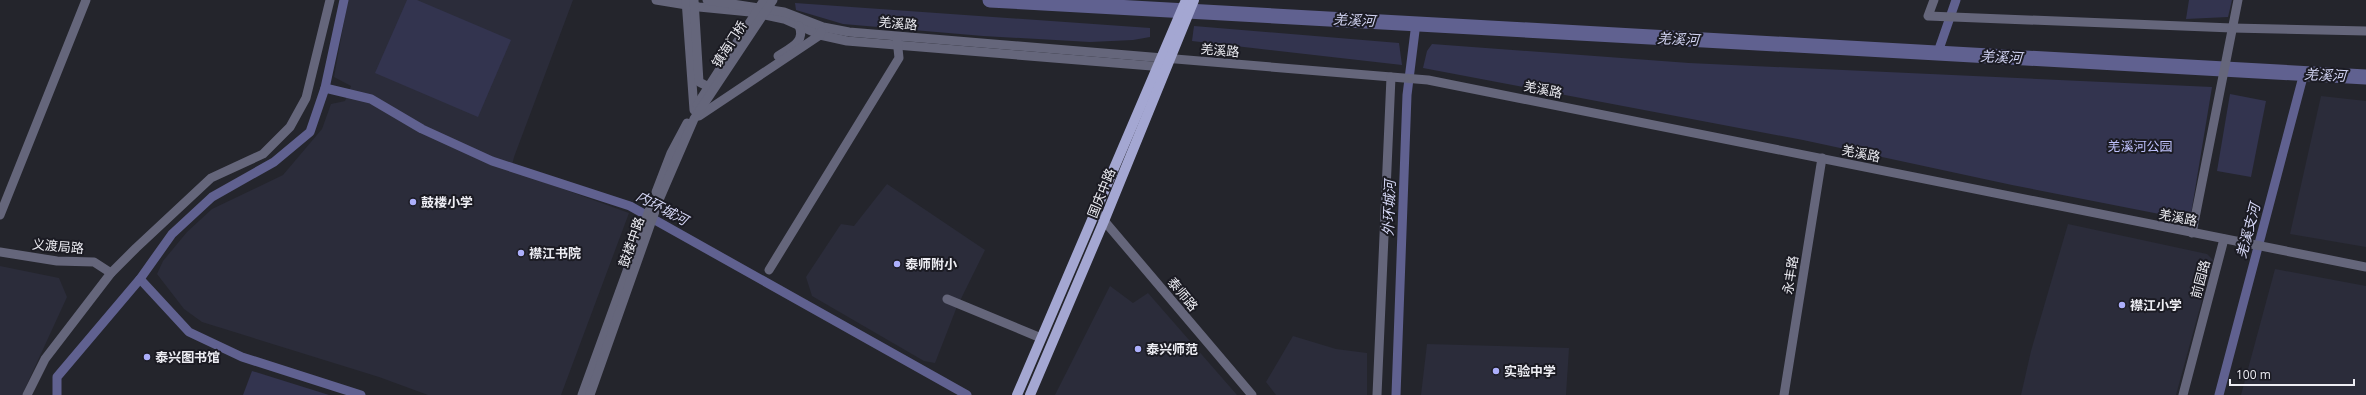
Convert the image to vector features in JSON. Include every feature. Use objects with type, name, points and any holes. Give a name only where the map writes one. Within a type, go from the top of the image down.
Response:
[{"type":"main road","points":[[1174,37],[1186,0]]},
{"type":"main road","name":"国庆中路","points":[[1017,395],[1095,210],[1174,37],[1194,0]]},
{"type":"main road","name":"国庆中路","points":[[1030,395],[1104,221],[1163,62]]},
{"type":"street","points":[[0,214],[86,0]]},
{"type":"street","points":[[27,395],[45,358],[111,273],[211,178],[263,154],[290,128],[306,98],[330,0]]},
{"type":"street","name":"羌溪路","points":[[656,0],[690,3],[750,12],[784,19],[799,26],[822,31],[848,32],[897,40],[1163,62],[1428,80],[2366,267]]},
{"type":"street","name":"羌溪路","points":[[707,0],[784,12],[822,31]]},
{"type":"street","points":[[582,395],[651,216],[671,153],[764,0]]},
{"type":"street","name":"镇海门桥","points":[[717,79],[773,0]]},
{"type":"street","points":[[1934,0],[1928,16],[2232,28],[2366,31]]},
{"type":"street","points":[[2192,232],[2238,0]]},
{"type":"street","points":[[690,3],[699,82],[711,88],[720,97],[800,41],[802,34],[799,26]]},
{"type":"street","points":[[690,3],[694,115]]},
{"type":"street","points":[[694,115],[822,31]]},
{"type":"street","points":[[769,270],[899,58],[897,40]]},
{"type":"street","points":[[1377,395],[1391,77]]},
{"type":"street","name":"永丰路","points":[[1784,395],[1822,158]]},
{"type":"street","name":"泰师路","points":[[1095,210],[1252,395]]},
{"type":"street","name":"鼓楼中路","points":[[590,395],[651,216]]},
{"type":"street","name":"前园路","points":[[2183,395],[2228,240]]},
{"type":"street","name":"义渡局路","points":[[0,252],[57,261],[94,262],[111,273]]},
{"type":"street","points":[[947,299],[1041,338]]},
{"type":"shaded area","name":"鼓楼小学","points":[[348,0],[573,0],[514,157],[511,170],[629,213],[561,395],[428,395],[379,377],[202,322],[184,309],[157,274],[163,261],[187,232],[212,209],[283,175],[322,129],[331,104],[345,101],[351,86],[334,77]]},
{"type":"shaded area","points":[[2321,96],[2366,101],[2366,247],[2290,234]]},
{"type":"shaded area","name":"泰师附小","points":[[887,184],[985,250],[956,309],[935,363],[924,361],[812,296],[806,277],[841,224],[854,226]]},
{"type":"shaded area","name":"襟江小学","points":[[2068,224],[2207,254],[2213,260],[2176,395],[2021,395],[2031,351]]},
{"type":"shaded area","points":[[0,266],[59,278],[67,297],[22,395],[0,395]]},
{"type":"shaded area","points":[[2275,269],[2366,286],[2366,395],[2241,395]]},
{"type":"shaded area","name":"泰兴师范","points":[[1110,286],[1133,303],[1148,293],[1237,395],[1055,395]]},
{"type":"shaded area","points":[[1293,336],[1336,349],[1367,353],[1367,395],[1276,395],[1266,382]]},
{"type":"shaded area","name":"实验中学","points":[[1427,344],[1569,348],[1566,395],[1421,395]]},
{"type":"green space","points":[[407,0],[417,0],[511,40],[478,117],[375,73]]},
{"type":"green space","points":[[2189,0],[2232,0],[2228,17],[2186,19]]},
{"type":"green space","points":[[795,3],[1150,28],[1150,37],[1133,40],[1090,42],[983,36],[843,24],[796,10]]},
{"type":"green space","points":[[1194,26],[1399,43],[1402,65],[1192,41]]},
{"type":"green space","name":"羌溪河公园","points":[[1432,44],[1689,63],[2212,87],[2190,220],[2012,185],[1803,140],[1423,68],[1427,51]]},
{"type":"green space","points":[[2230,94],[2266,101],[2251,177],[2217,171]]},
{"type":"green space","points":[[252,371],[329,395],[243,395]]},
{"type":"waterway","points":[[57,395],[57,377],[140,279],[172,234],[212,197],[274,162],[310,132],[325,88],[344,0]]},
{"type":"waterway","name":"羌溪河","points":[[990,0],[2366,77]]},
{"type":"waterway","points":[[1938,52],[1956,0]]},
{"type":"waterway","name":"外环城河","points":[[1396,395],[1407,95],[1416,23]]},
{"type":"waterway","name":"羌溪支河","points":[[2219,395],[2304,73]]},
{"type":"waterway","name":"内环城河","points":[[325,88],[371,99],[422,129],[492,161],[630,206],[967,395]]},
{"type":"waterway","points":[[140,279],[189,332],[242,357],[361,395]]},
{"type":"place","name":"鼓楼小学","points":[[413,202]]},
{"type":"place","name":"襟江书院","points":[[521,253]]},
{"type":"place","name":"泰师附小","points":[[897,264]]},
{"type":"place","name":"襟江小学","points":[[2122,305]]},
{"type":"place","name":"泰兴师范","points":[[1138,349]]},
{"type":"place","name":"泰兴图书馆","points":[[147,357]]},
{"type":"place","name":"实验中学","points":[[1496,371]]}]
